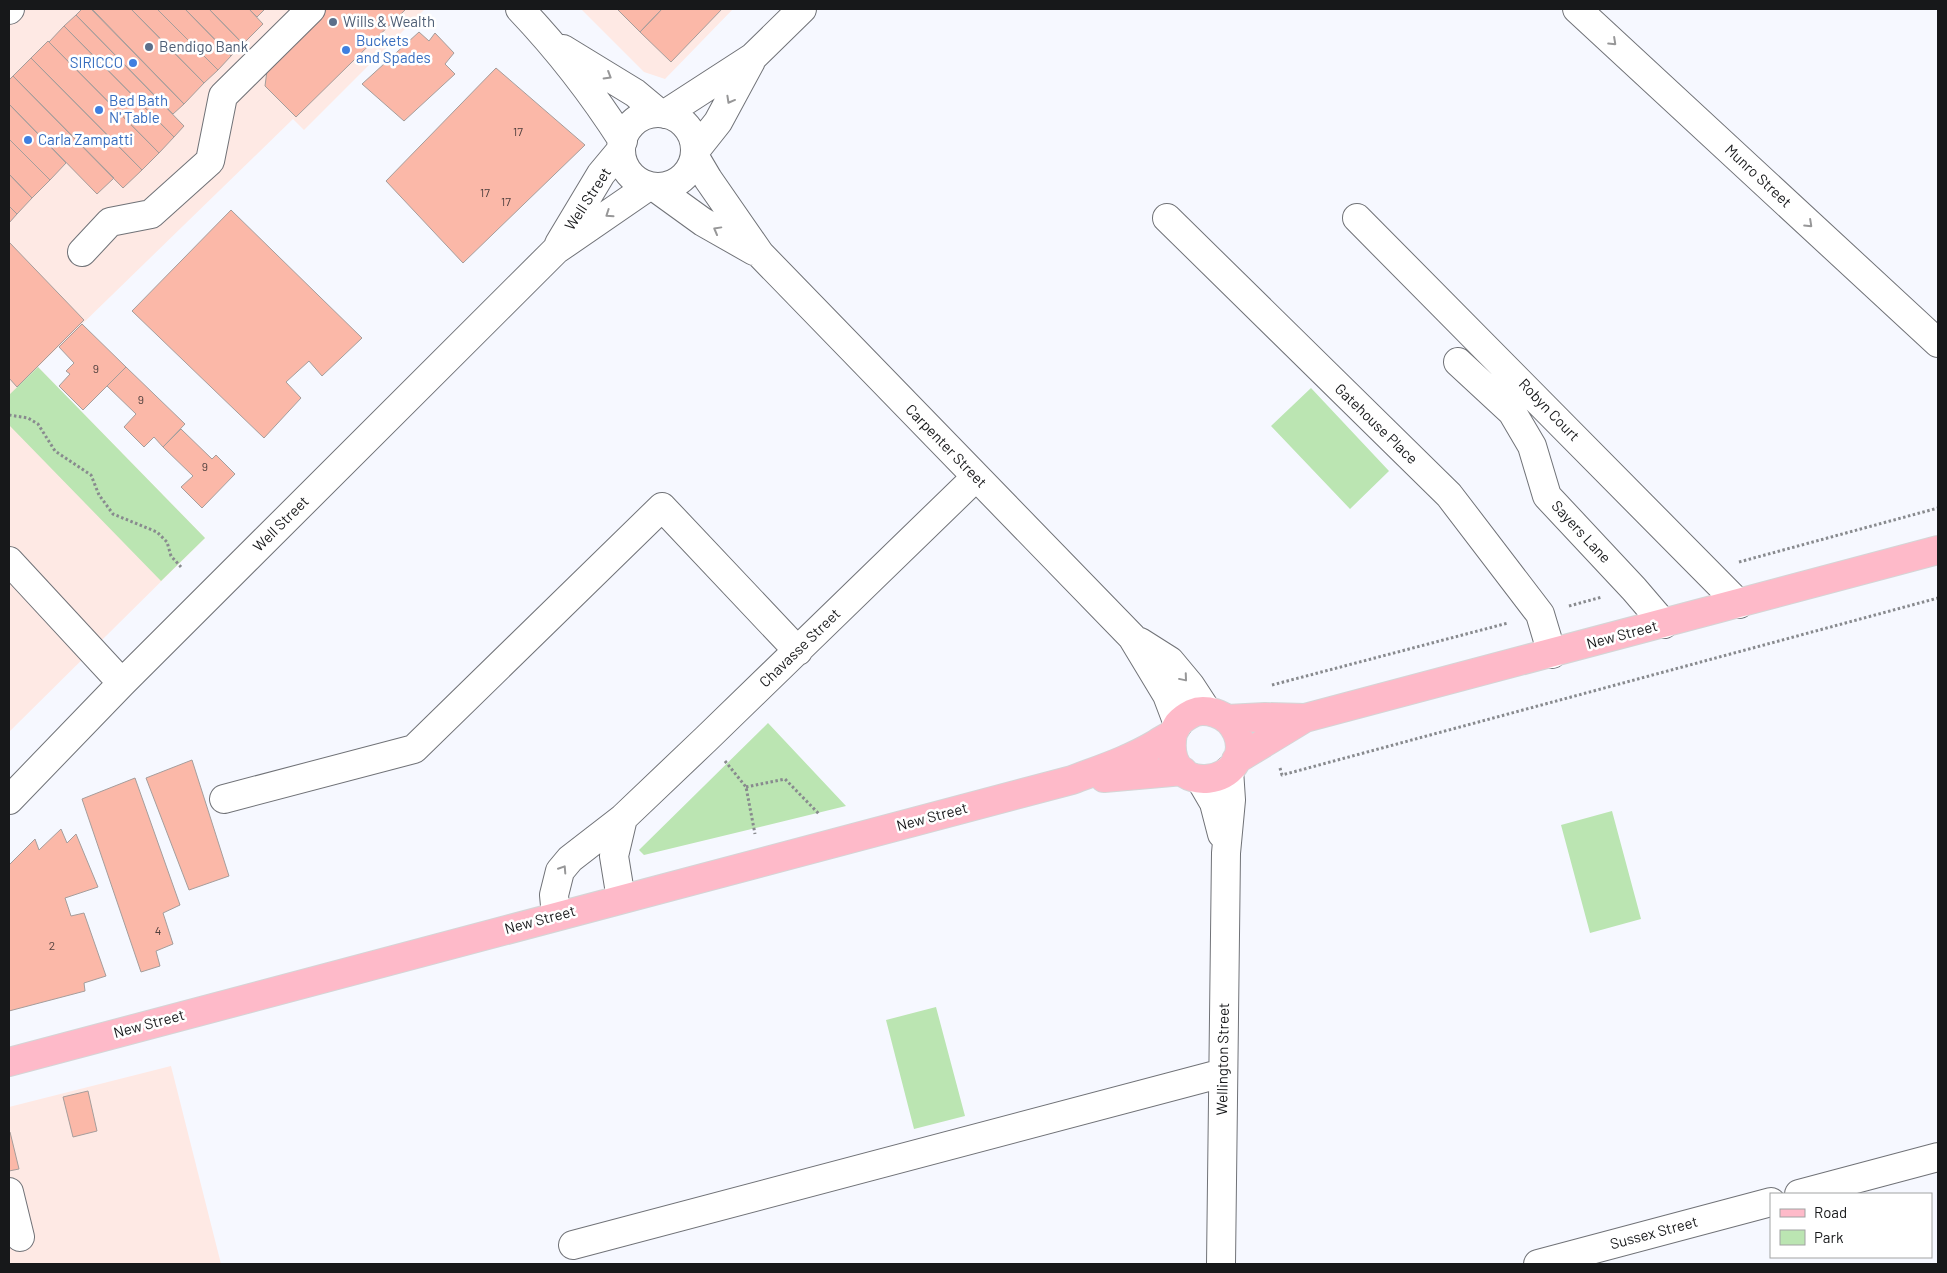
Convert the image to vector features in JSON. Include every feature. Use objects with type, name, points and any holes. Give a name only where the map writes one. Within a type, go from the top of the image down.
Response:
[{"type":"main road","name":"New Street","points":[[1217,715],[1305,718],[1552,654],[1938,550]]},
{"type":"main road","points":[[1196,712],[1217,715],[1234,727],[1238,737],[1239,749],[1233,765],[1219,777],[1208,780],[1192,775],[1177,766],[1172,755],[1171,744],[1175,728],[1186,717],[1196,712]]},
{"type":"main road","name":"New Street","points":[[1233,765],[1305,718]]},
{"type":"main road","name":"New Street","points":[[9,1062],[1072,780],[1129,759],[1175,728]]},
{"type":"main road","name":"New Street","points":[[1072,780],[1192,775]]},
{"type":"street","points":[[82,252],[110,222],[152,214],[210,161],[223,96],[311,9]]},
{"type":"street","points":[[520,9],[551,42],[609,119],[622,146],[623,162],[629,173],[638,181],[652,187],[666,187],[676,183],[692,167],[695,154],[694,141],[684,123],[675,117],[662,113],[635,93],[551,42]]},
{"type":"street","points":[[622,146],[628,130],[636,121],[646,115],[662,113],[753,58],[802,9]]},
{"type":"street","name":"Munro Street","points":[[1577,9],[1938,344]]},
{"type":"street","points":[[695,154],[718,122],[753,58]]},
{"type":"street","name":"Well Street","points":[[556,250],[601,174],[622,146]]},
{"type":"street","name":"Carpenter Street","points":[[695,154],[713,186],[760,254],[1132,637],[1167,695],[1175,728]]},
{"type":"street","name":"Well Street","points":[[9,800],[122,683],[556,250],[652,187]]},
{"type":"street","name":"Carpenter Street","points":[[652,187],[703,222],[760,254]]},
{"type":"street","name":"Gatehouse Place","points":[[1167,218],[1449,496],[1540,614],[1552,654]]},
{"type":"street","name":"Robyn Court","points":[[1357,218],[1546,407],[1738,604]]},
{"type":"street","name":"Sayers Lane","points":[[1458,362],[1512,412],[1532,446],[1547,496],[1664,624]]},
{"type":"street","name":"Chavasse Street","points":[[556,916],[554,895],[560,871],[570,859],[623,818],[976,477]]},
{"type":"street","points":[[224,799],[414,749],[662,507],[798,651]]},
{"type":"street","points":[[9,561],[122,683]]},
{"type":"street","name":"Carpenter Street","points":[[1132,637],[1170,661],[1217,715]]},
{"type":"street","name":"Wellington Street","points":[[1221,1264],[1226,853],[1233,765]]},
{"type":"street","name":"Wellington Street","points":[[1192,775],[1215,805],[1226,853]]},
{"type":"street","points":[[621,899],[614,856],[623,818]]},
{"type":"street","points":[[573,1244],[1223,1073]]},
{"type":"street","points":[[1803,1193],[1938,1157]]},
{"type":"street","points":[[9,1192],[20,1237]]},
{"type":"street","name":"Sussex Street","points":[[1538,1264],[1770,1202]]},
{"type":"path","points":[[9,415],[28,418],[38,424],[55,452],[91,475],[99,495],[113,514],[157,532],[166,542],[172,556],[180,567]]},
{"type":"path","points":[[706,739],[746,787],[761,861]]},
{"type":"path","points":[[746,787],[785,779],[826,822],[846,839]]},
{"type":"shaded area","points":[[9,9],[425,9],[304,130],[293,119],[38,367],[205,538],[9,732]]},
{"type":"shaded area","points":[[581,9],[733,9],[665,79],[644,72]]},
{"type":"shaded area","points":[[171,1066],[221,1264],[9,1264],[9,1107]]},
{"type":"green space","points":[[38,367],[205,538],[161,581],[9,425],[9,395]]},
{"type":"green space","points":[[1311,388],[1389,471],[1350,509],[1271,426]]},
{"type":"green space","points":[[768,723],[846,806],[644,855],[639,850]]},
{"type":"green space","points":[[1612,811],[1641,919],[1590,933],[1561,825]]},
{"type":"green space","points":[[936,1007],[965,1116],[914,1129],[886,1020]]},
{"type":"building","points":[[82,9],[94,11],[184,104],[173,114],[76,15]]},
{"type":"building","points":[[91,9],[131,9],[204,83],[184,104]]},
{"type":"building","points":[[131,9],[157,9],[218,70],[204,83]]},
{"type":"building","points":[[157,9],[185,9],[231,56],[218,70]]},
{"type":"building","points":[[185,9],[209,9],[243,44],[231,56]]},
{"type":"building","points":[[209,9],[249,9],[263,24],[243,44]]},
{"type":"building","points":[[249,9],[265,9],[257,17]]},
{"type":"building","points":[[322,9],[406,9],[296,117],[265,86],[268,63]]},
{"type":"building","points":[[617,9],[662,9],[640,32]]},
{"type":"building","points":[[662,9],[722,9],[671,62],[640,32]]},
{"type":"building","points":[[76,15],[184,126],[174,137],[64,26]]},
{"type":"building","points":[[64,26],[174,137],[159,153],[49,42]]},
{"type":"building","points":[[419,32],[429,41],[435,33],[454,53],[445,64],[455,74],[404,121],[362,84]]},
{"type":"building","points":[[48,41],[159,153],[142,170],[31,58]]},
{"type":"building","points":[[31,58],[142,170],[123,188],[13,76]]},
{"type":"building","points":[[496,68],[585,145],[463,263],[386,181]]},
{"type":"building","points":[[13,76],[114,178],[97,194],[9,104],[9,80]]},
{"type":"building","points":[[9,104],[66,163],[50,180],[9,139]]},
{"type":"building","points":[[9,139],[50,180],[32,198],[9,174]]},
{"type":"building","points":[[9,174],[32,198],[17,214],[9,206]]},
{"type":"building","points":[[9,206],[17,214],[9,223]]},
{"type":"building","points":[[231,210],[362,338],[322,376],[309,361],[286,382],[301,398],[264,438],[132,311]]},
{"type":"building","points":[[9,242],[84,320],[17,387],[9,378]]},
{"type":"building","points":[[82,324],[126,367],[83,410],[59,386],[70,374],[66,371],[74,363],[59,347]]},
{"type":"building","points":[[126,367],[185,424],[163,447],[154,437],[144,447],[124,427],[136,414],[107,386]]},
{"type":"building","points":[[181,429],[212,459],[216,455],[235,474],[202,508],[181,487],[193,476],[163,447]]},
{"type":"building","points":[[192,760],[229,876],[189,890],[146,778]]},
{"type":"building","points":[[135,778],[180,905],[163,913],[173,944],[156,951],[160,966],[141,972],[82,799]]},
{"type":"building","points":[[61,829],[67,843],[76,834],[98,887],[65,898],[71,916],[84,913],[106,976],[84,983],[85,991],[9,1011],[9,865],[35,839],[39,850]]},
{"type":"building","points":[[88,1091],[97,1131],[73,1137],[63,1097]]},
{"type":"building","points":[[9,1133],[19,1169],[9,1171]]},
{"type":"place","name":"Wills & Wealth","points":[[333,22]]},
{"type":"place","name":"Bendigo Bank","points":[[149,47]]},
{"type":"place","name":"Buckets and Spades","points":[[346,50]]},
{"type":"place","name":"SIRICCO","points":[[133,63]]},
{"type":"place","name":"Bed Bath N' Table","points":[[99,110]]},
{"type":"place","name":"Carla Zampatti","points":[[28,140]]}]
